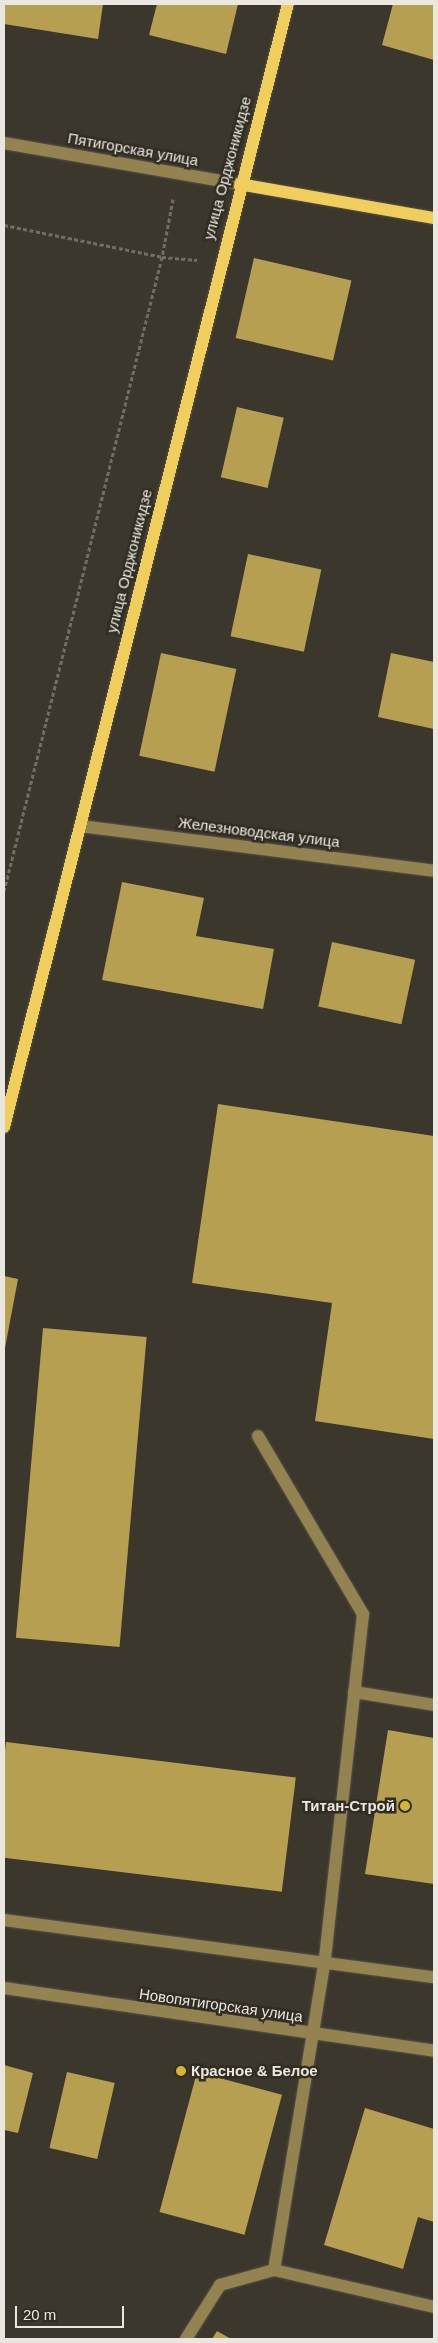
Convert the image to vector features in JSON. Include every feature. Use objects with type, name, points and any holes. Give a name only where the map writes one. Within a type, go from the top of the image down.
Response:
[{"type":"main road","name":"улица Орджоникидзе","points":[[4,1127],[239,184],[288,4]]},
{"type":"main road","name":"Пятигорская улица","points":[[239,184],[434,218]]},
{"type":"street","name":"Пятигорская улица","points":[[4,143],[239,184]]},
{"type":"street","name":"Железноводская улица","points":[[80,826],[434,871]]},
{"type":"street","points":[[258,1436],[363,1614],[325,1960],[274,2270]]},
{"type":"street","points":[[354,1692],[434,1705]]},
{"type":"street","points":[[4,1920],[325,1960],[434,1977]]},
{"type":"street","name":"Новопятигорская улица","points":[[4,1988],[314,2035],[434,2051]]},
{"type":"street","points":[[186,2339],[220,2285],[274,2270],[434,2307]]},
{"type":"path","points":[[4,891],[162,257],[178,173]]},
{"type":"path","points":[[4,225],[162,257],[220,262]]},
{"type":"building","points":[[4,4],[103,4],[98,39],[4,24]]},
{"type":"building","points":[[157,4],[238,4],[226,54],[149,35]]},
{"type":"building","points":[[393,4],[434,4],[434,60],[382,45]]},
{"type":"building","points":[[254,258],[351,280],[333,360],[236,338]]},
{"type":"building","points":[[237,407],[284,418],[268,488],[221,477]]},
{"type":"building","points":[[248,554],[321,570],[304,652],[231,636]]},
{"type":"building","points":[[161,653],[236,669],[214,772],[139,756]]},
{"type":"building","points":[[391,653],[434,662],[434,729],[378,717]]},
{"type":"building","points":[[122,882],[204,898],[196,936],[274,949],[263,1009],[102,980]]},
{"type":"building","points":[[332,942],[415,960],[401,1024],[318,1007]]},
{"type":"building","points":[[218,1104],[434,1136],[434,1439],[315,1421],[332,1303],[192,1283]]},
{"type":"building","points":[[4,1276],[18,1279],[5,1348],[4,1348]]},
{"type":"building","points":[[43,1328],[147,1337],[119,1647],[16,1638]]},
{"type":"building","name":"Титан-Строй","points":[[388,1730],[434,1738],[434,1884],[365,1874]]},
{"type":"building","points":[[6,1742],[296,1778],[282,1892],[4,1858],[4,1758]]},
{"type":"building","points":[[4,2065],[33,2073],[18,2133],[4,2130]]},
{"type":"building","points":[[67,2072],[115,2083],[97,2159],[49,2148]]},
{"type":"building","points":[[197,2072],[282,2095],[244,2235],[159,2212]]},
{"type":"building","points":[[365,2108],[434,2129],[434,2222],[418,2217],[403,2269],[324,2245]]},
{"type":"building","points":[[217,2331],[231,2339],[212,2339]]},
{"type":"place","name":"Титан-Строй","points":[[405,1806]]},
{"type":"place","name":"Красное & Белое","points":[[181,2071]]}]
